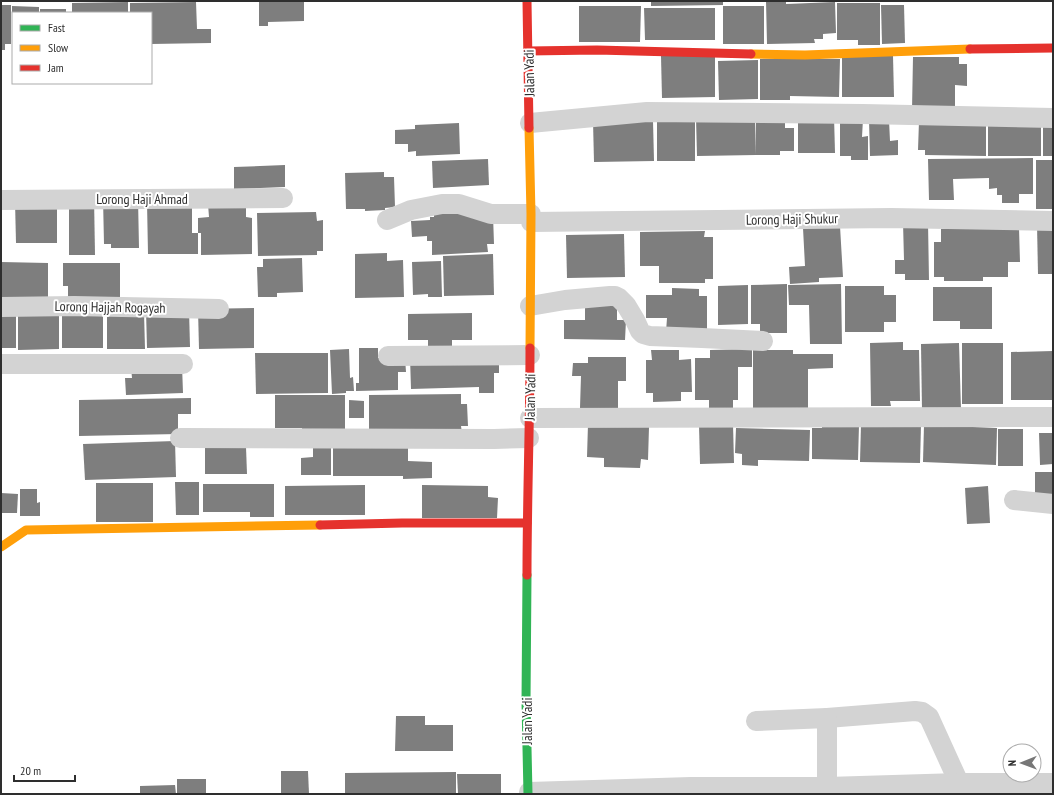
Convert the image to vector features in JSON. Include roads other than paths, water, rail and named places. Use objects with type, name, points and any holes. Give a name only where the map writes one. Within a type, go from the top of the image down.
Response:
[{"type":"street","name":"Jalan Yadi","points":[[527,1],[531,218],[526,702],[528,793],[690,787],[827,787],[959,783],[1053,783]]},
{"type":"street","points":[[528,51],[604,50],[805,55],[994,48],[1053,48]]},
{"type":"street","points":[[530,122],[647,112],[1053,118]]},
{"type":"street","name":"Lorong Haji Ahmad","points":[[1,200],[283,198]]},
{"type":"street","name":"Lorong Haji Shukur","points":[[387,220],[411,210],[442,204],[459,204],[491,214],[531,218],[891,218],[1053,221]]},
{"type":"street","points":[[530,306],[565,300],[610,296],[619,298],[623,302],[643,334],[650,336],[763,341]]},
{"type":"street","name":"Lorong Hajjah Rogayah","points":[[1,307],[74,306],[219,309]]},
{"type":"street","points":[[388,356],[530,355]]},
{"type":"street","points":[[1,364],[183,364]]},
{"type":"street","points":[[530,418],[1053,417]]},
{"type":"street","points":[[180,438],[529,438]]},
{"type":"street","points":[[1014,500],[1053,504]]},
{"type":"street","points":[[1,547],[26,530],[402,523],[527,523]]},
{"type":"street","points":[[756,721],[827,718],[915,711],[922,712],[929,717],[959,783]]},
{"type":"street","points":[[827,718],[827,787]]}]
